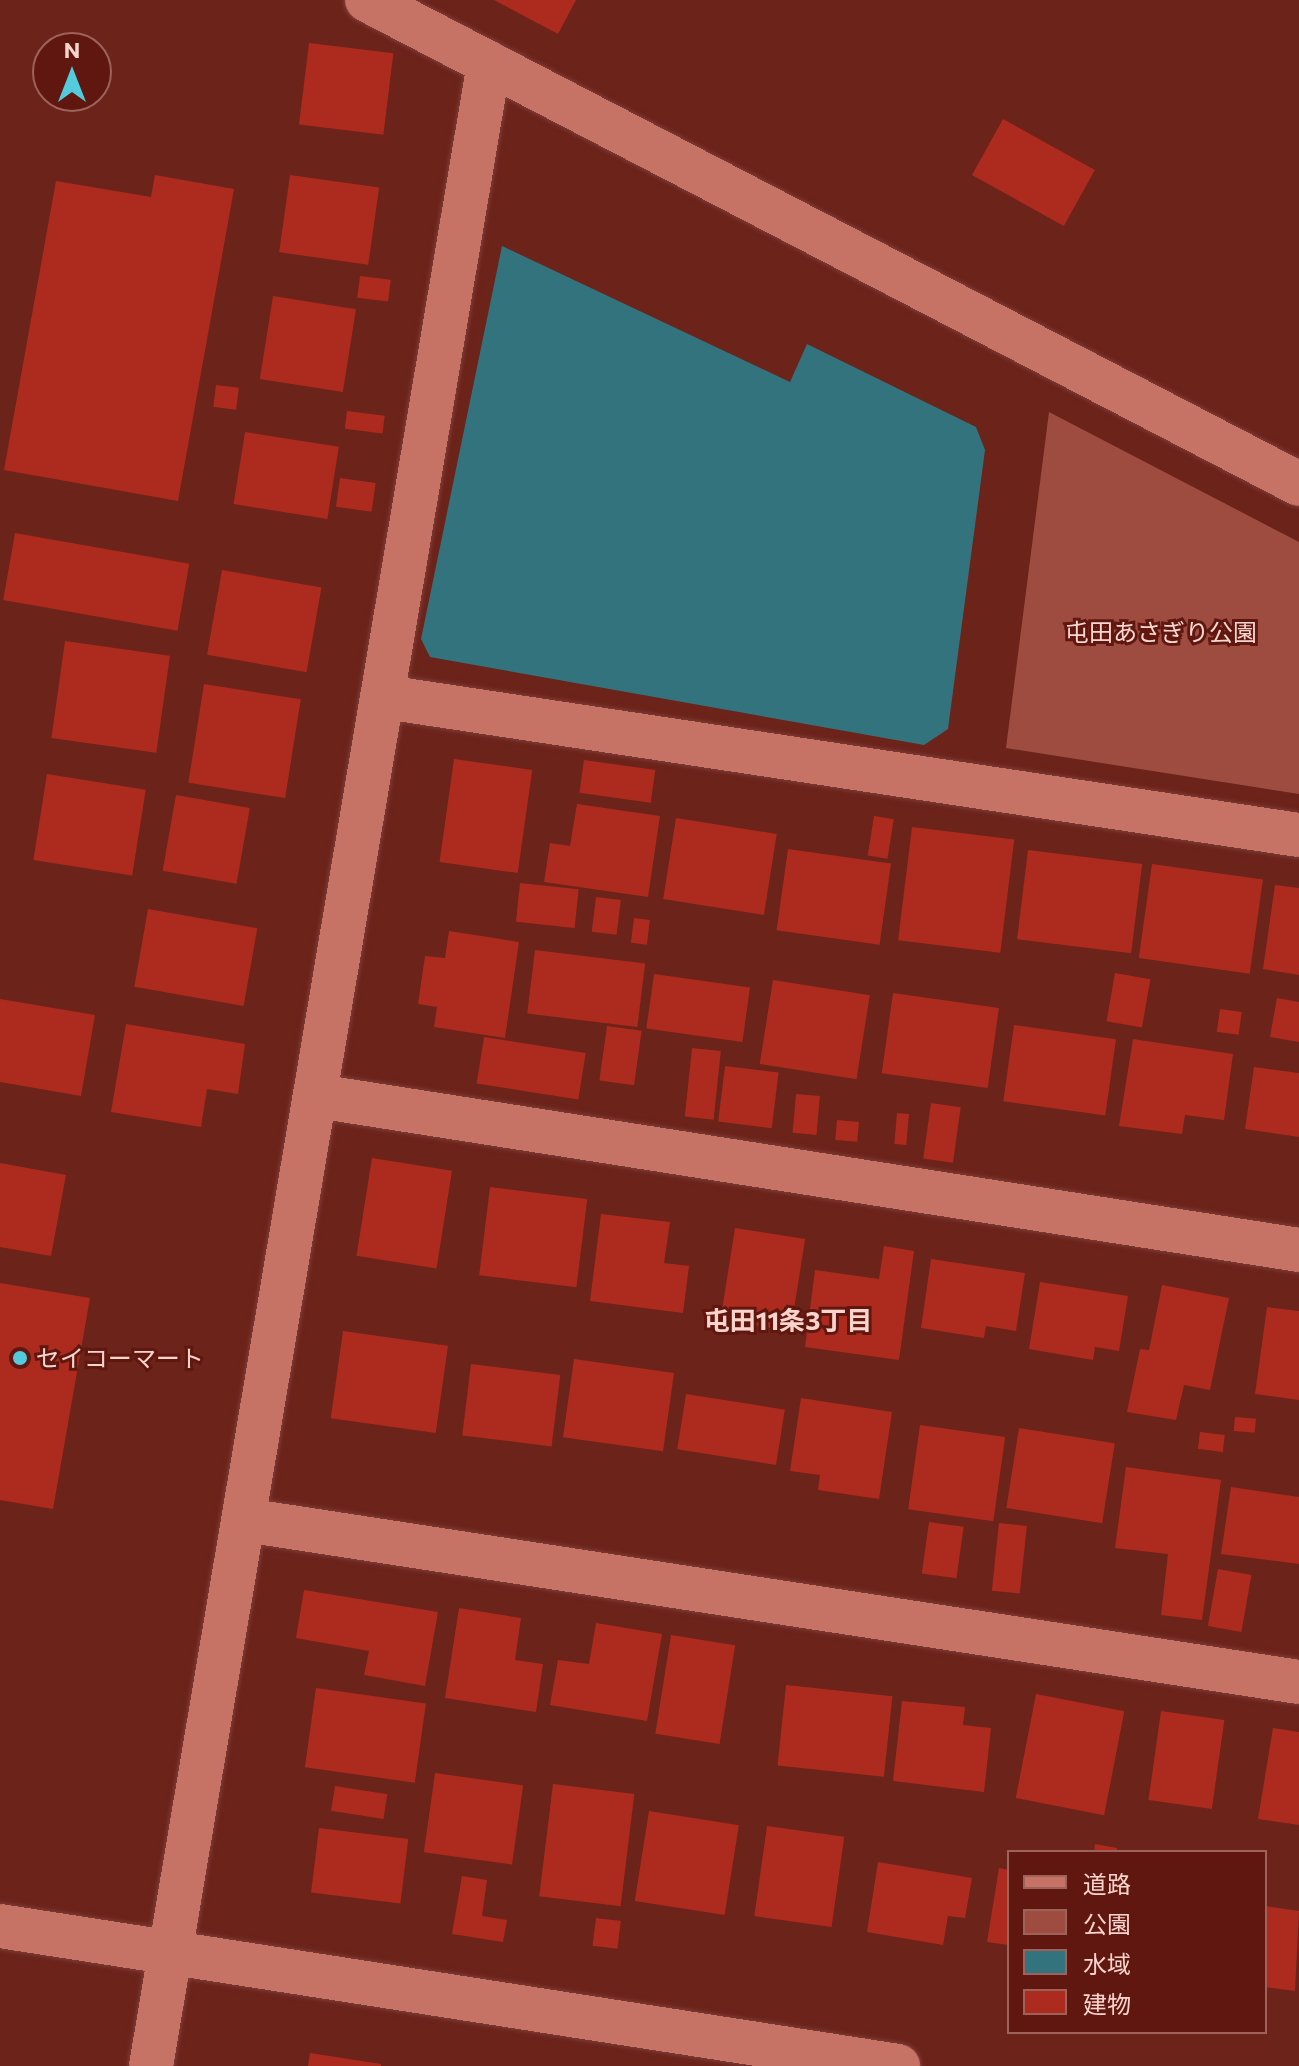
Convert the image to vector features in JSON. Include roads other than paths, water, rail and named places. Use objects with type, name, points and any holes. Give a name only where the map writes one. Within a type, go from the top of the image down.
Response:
[{"type":"street","points":[[367,0],[1299,484]]},
{"type":"street","points":[[151,2066],[385,697],[489,63]]},
{"type":"street","points":[[385,697],[1299,835]]},
{"type":"street","points":[[317,1096],[1299,1250]]},
{"type":"street","points":[[245,1520],[1299,1682]]},
{"type":"street","points":[[0,1926],[898,2066]]},
{"type":"water","points":[[502,246],[790,382],[807,344],[976,427],[985,450],[948,729],[924,745],[430,657],[421,639]]},
{"type":"place","name":"セイコーマート","points":[[20,1358]]},
{"type":"district","name":"屯田11条3丁目","points":[[788,1320]]},
{"type":"park label","name":"屯田あさぎり公園","points":[[1161,632]]}]
